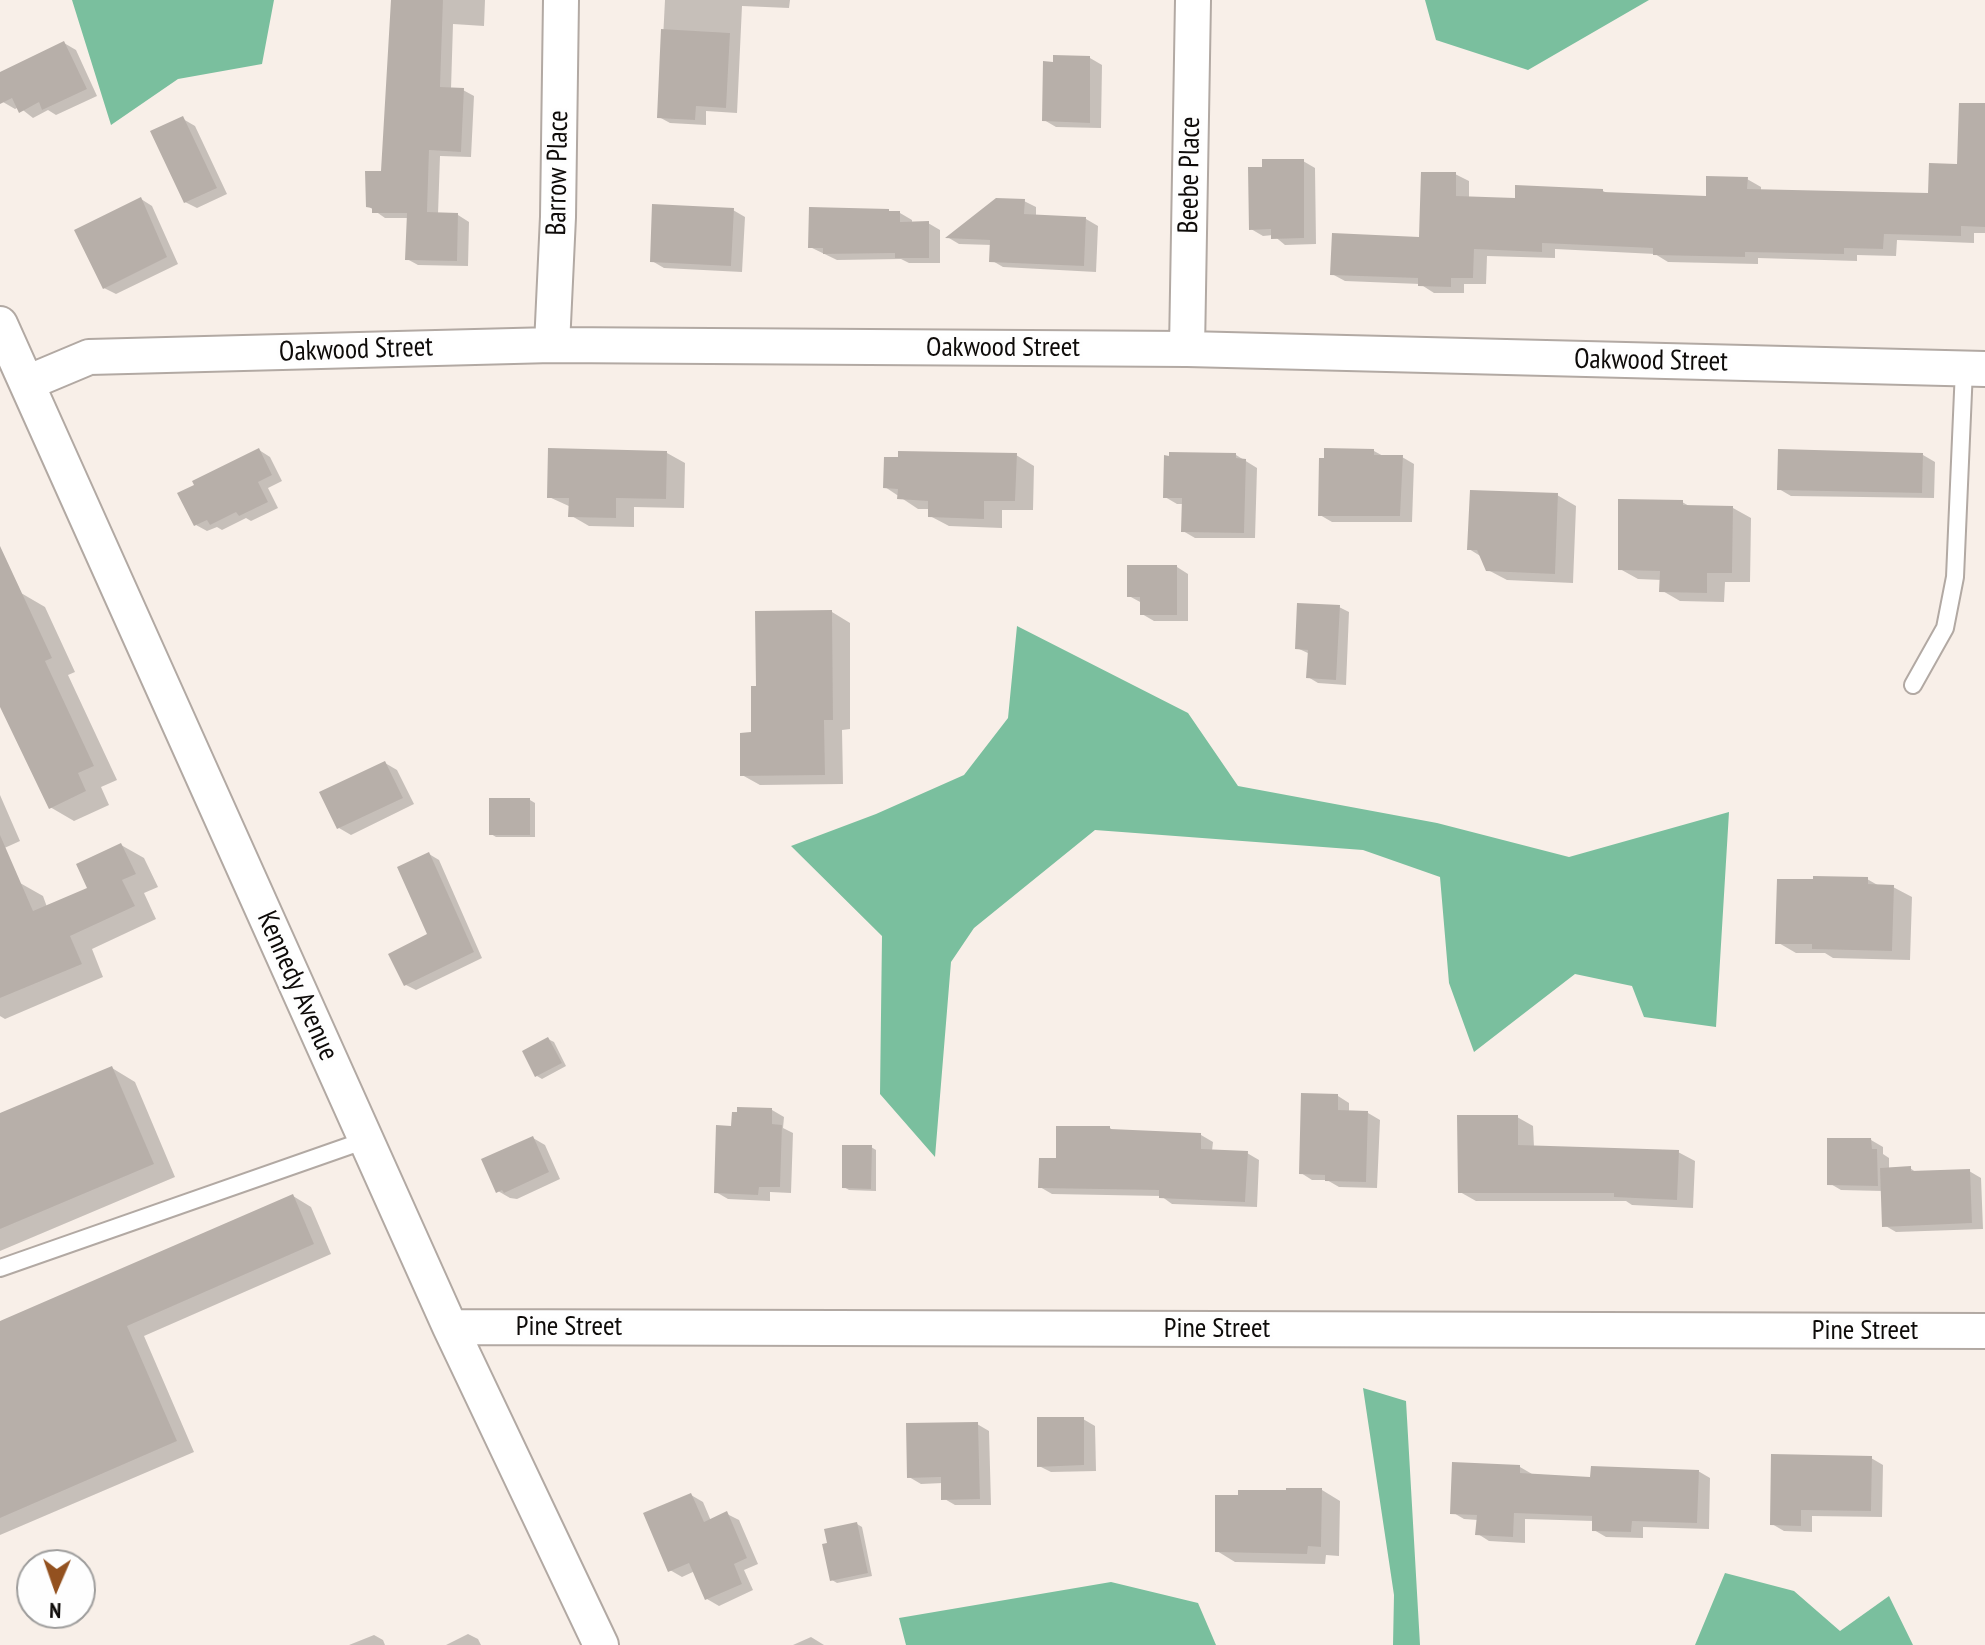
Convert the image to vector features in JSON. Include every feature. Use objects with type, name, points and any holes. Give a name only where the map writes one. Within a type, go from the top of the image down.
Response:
[{"type":"street","name":"Barrow Place","points":[[552,345],[558,217],[561,0]]},
{"type":"street","name":"Beebe Place","points":[[1187,349],[1193,0]]},
{"type":"street","name":"Kennedy Avenue","points":[[0,324],[450,1327],[601,1645]]},
{"type":"street","name":"Oakwood Street","points":[[27,383],[89,357],[552,345],[1187,349],[1975,369]]},
{"type":"street","name":"Pine Street","points":[[450,1327],[1985,1331]]},
{"type":"lane","points":[[1913,685],[1945,628],[1955,577],[1975,369]]},
{"type":"lane","points":[[0,1268],[366,1140]]},
{"type":"green space","points":[[72,0],[274,0],[262,64],[178,79],[111,125]]},
{"type":"green space","points":[[1425,0],[1649,0],[1528,70],[1436,40]]},
{"type":"green space","points":[[1017,626],[1188,713],[1238,786],[1437,823],[1569,857],[1729,812],[1716,1027],[1644,1017],[1632,986],[1575,974],[1474,1052],[1449,983],[1440,877],[1363,850],[1095,830],[974,928],[951,962],[935,1157],[880,1094],[882,936],[791,846],[876,814],[964,775],[1008,718]]},
{"type":"green space","points":[[1363,1388],[1406,1401],[1420,1645],[1393,1645],[1394,1595]]},
{"type":"green space","points":[[1725,1573],[1794,1591],[1840,1631],[1889,1596],[1913,1645],[1695,1645]]},
{"type":"green space","points":[[1111,1582],[1198,1603],[1216,1645],[906,1645],[899,1618]]},
{"type":"building","points":[[391,0],[443,0],[440,87],[464,88],[461,152],[429,150],[427,212],[458,213],[457,261],[405,260],[407,213],[372,213],[372,208],[366,207],[365,171],[381,171]]},
{"type":"building","points":[[661,29],[730,33],[726,108],[696,106],[695,120],[657,118]]},
{"type":"building","points":[[64,41],[87,89],[42,110],[39,102],[19,113],[12,98],[0,104],[0,72]]},
{"type":"building","points":[[1053,55],[1090,56],[1090,123],[1042,121],[1043,61],[1053,62]]},
{"type":"building","points":[[1959,103],[1985,103],[1985,227],[1961,226],[1961,236],[1884,234],[1883,249],[1844,248],[1844,254],[1745,252],[1745,257],[1653,255],[1653,248],[1542,243],[1542,252],[1474,249],[1473,278],[1451,278],[1451,287],[1418,286],[1418,278],[1330,275],[1332,233],[1419,237],[1421,172],[1456,172],[1456,196],[1515,198],[1515,185],[1706,196],[1706,176],[1748,177],[1747,189],[1928,193],[1929,163],[1957,164]]},
{"type":"building","points":[[183,116],[217,188],[184,203],[150,131]]},
{"type":"building","points":[[1262,159],[1304,159],[1304,238],[1271,239],[1271,229],[1249,230],[1248,167],[1262,167]]},
{"type":"building","points":[[141,197],[167,257],[103,289],[74,230]]},
{"type":"building","points":[[996,198],[1025,199],[1024,214],[1086,217],[1084,266],[989,262],[990,240],[945,238]]},
{"type":"building","points":[[652,204],[734,208],[731,266],[650,262]]},
{"type":"building","points":[[809,207],[889,209],[900,211],[900,222],[929,221],[929,258],[895,258],[895,253],[823,254],[823,248],[808,248]]},
{"type":"building","points":[[259,448],[272,475],[258,482],[268,502],[239,516],[236,512],[210,525],[207,520],[194,526],[177,493],[194,485],[192,481]]},
{"type":"building","points":[[548,448],[667,451],[666,499],[616,498],[616,518],[568,517],[569,498],[547,498]]},
{"type":"building","points":[[1324,448],[1374,449],[1374,455],[1403,455],[1400,516],[1318,516],[1319,458],[1324,458]]},
{"type":"building","points":[[1778,449],[1923,453],[1922,493],[1777,490]]},
{"type":"building","points":[[898,451],[1017,453],[1015,501],[984,501],[984,519],[928,517],[928,501],[897,499],[898,489],[883,488],[884,457],[898,457]]},
{"type":"building","points":[[1169,452],[1236,453],[1236,458],[1246,459],[1244,533],[1181,532],[1182,498],[1163,498],[1164,455],[1169,456]]},
{"type":"building","points":[[1470,490],[1558,493],[1555,574],[1486,571],[1477,550],[1467,550]]},
{"type":"building","points":[[1618,499],[1683,500],[1683,505],[1733,506],[1732,573],[1707,573],[1707,593],[1659,592],[1660,571],[1618,570]]},
{"type":"building","points":[[0,546],[52,658],[45,661],[94,766],[78,773],[86,791],[49,809],[0,707]]},
{"type":"building","points":[[1127,565],[1177,565],[1177,615],[1140,615],[1140,597],[1127,597]]},
{"type":"building","points":[[1297,603],[1340,605],[1336,680],[1306,678],[1308,650],[1295,649]]},
{"type":"building","points":[[832,610],[833,720],[824,720],[825,775],[740,776],[740,733],[751,732],[751,686],[756,686],[755,611]]},
{"type":"building","points":[[385,761],[403,798],[337,829],[319,792]]},
{"type":"building","points":[[489,798],[530,798],[530,835],[489,835]]},
{"type":"building","points":[[0,835],[33,911],[87,888],[76,864],[121,843],[136,874],[122,880],[135,906],[70,936],[82,964],[0,998]]},
{"type":"building","points":[[429,852],[474,952],[404,986],[388,954],[427,934],[397,867]]},
{"type":"building","points":[[1813,876],[1868,877],[1868,884],[1894,885],[1892,951],[1812,949],[1812,944],[1775,944],[1777,879],[1813,879]]},
{"type":"building","points":[[548,1037],[562,1063],[535,1077],[522,1051]]},
{"type":"building","points":[[112,1066],[154,1164],[0,1229],[0,1113]]},
{"type":"building","points":[[1301,1093],[1338,1094],[1338,1110],[1368,1111],[1366,1182],[1325,1181],[1325,1175],[1299,1174]]},
{"type":"building","points":[[737,1107],[772,1108],[772,1124],[782,1125],[780,1187],[759,1187],[758,1195],[714,1193],[716,1125],[731,1126],[732,1112],[737,1112]]},
{"type":"building","points":[[1457,1115],[1518,1115],[1518,1145],[1679,1150],[1677,1200],[1614,1197],[1614,1193],[1458,1193]]},
{"type":"building","points":[[1056,1126],[1110,1126],[1110,1129],[1201,1133],[1201,1149],[1248,1151],[1245,1202],[1159,1198],[1159,1190],[1038,1188],[1039,1158],[1056,1158]]},
{"type":"building","points":[[533,1136],[549,1172],[504,1193],[502,1190],[496,1193],[481,1159]]},
{"type":"building","points":[[1827,1138],[1871,1138],[1872,1149],[1877,1149],[1878,1186],[1827,1185]]},
{"type":"building","points":[[842,1145],[872,1145],[871,1189],[842,1188]]},
{"type":"building","points":[[1911,1166],[1911,1171],[1970,1169],[1972,1223],[1882,1227],[1880,1168]]},
{"type":"building","points":[[293,1194],[314,1244],[127,1326],[177,1441],[0,1518],[0,1321]]},
{"type":"building","points":[[1037,1417],[1084,1417],[1084,1465],[1037,1467]]},
{"type":"building","points":[[978,1422],[980,1499],[941,1500],[941,1477],[907,1478],[906,1423]]},
{"type":"building","points":[[1771,1454],[1872,1456],[1871,1511],[1801,1510],[1801,1526],[1770,1525]]},
{"type":"building","points":[[1452,1462],[1520,1465],[1520,1473],[1590,1477],[1591,1466],[1699,1470],[1697,1523],[1632,1521],[1631,1532],[1592,1531],[1592,1516],[1514,1513],[1513,1537],[1475,1535],[1477,1515],[1450,1514]]},
{"type":"building","points":[[1322,1488],[1321,1547],[1308,1546],[1307,1554],[1215,1552],[1215,1495],[1238,1495],[1238,1490]]},
{"type":"building","points":[[691,1493],[704,1522],[727,1511],[747,1558],[734,1564],[742,1584],[705,1600],[689,1563],[668,1572],[643,1513]]},
{"type":"building","points":[[857,1522],[868,1573],[830,1581],[822,1544],[827,1543],[824,1529]]}]
